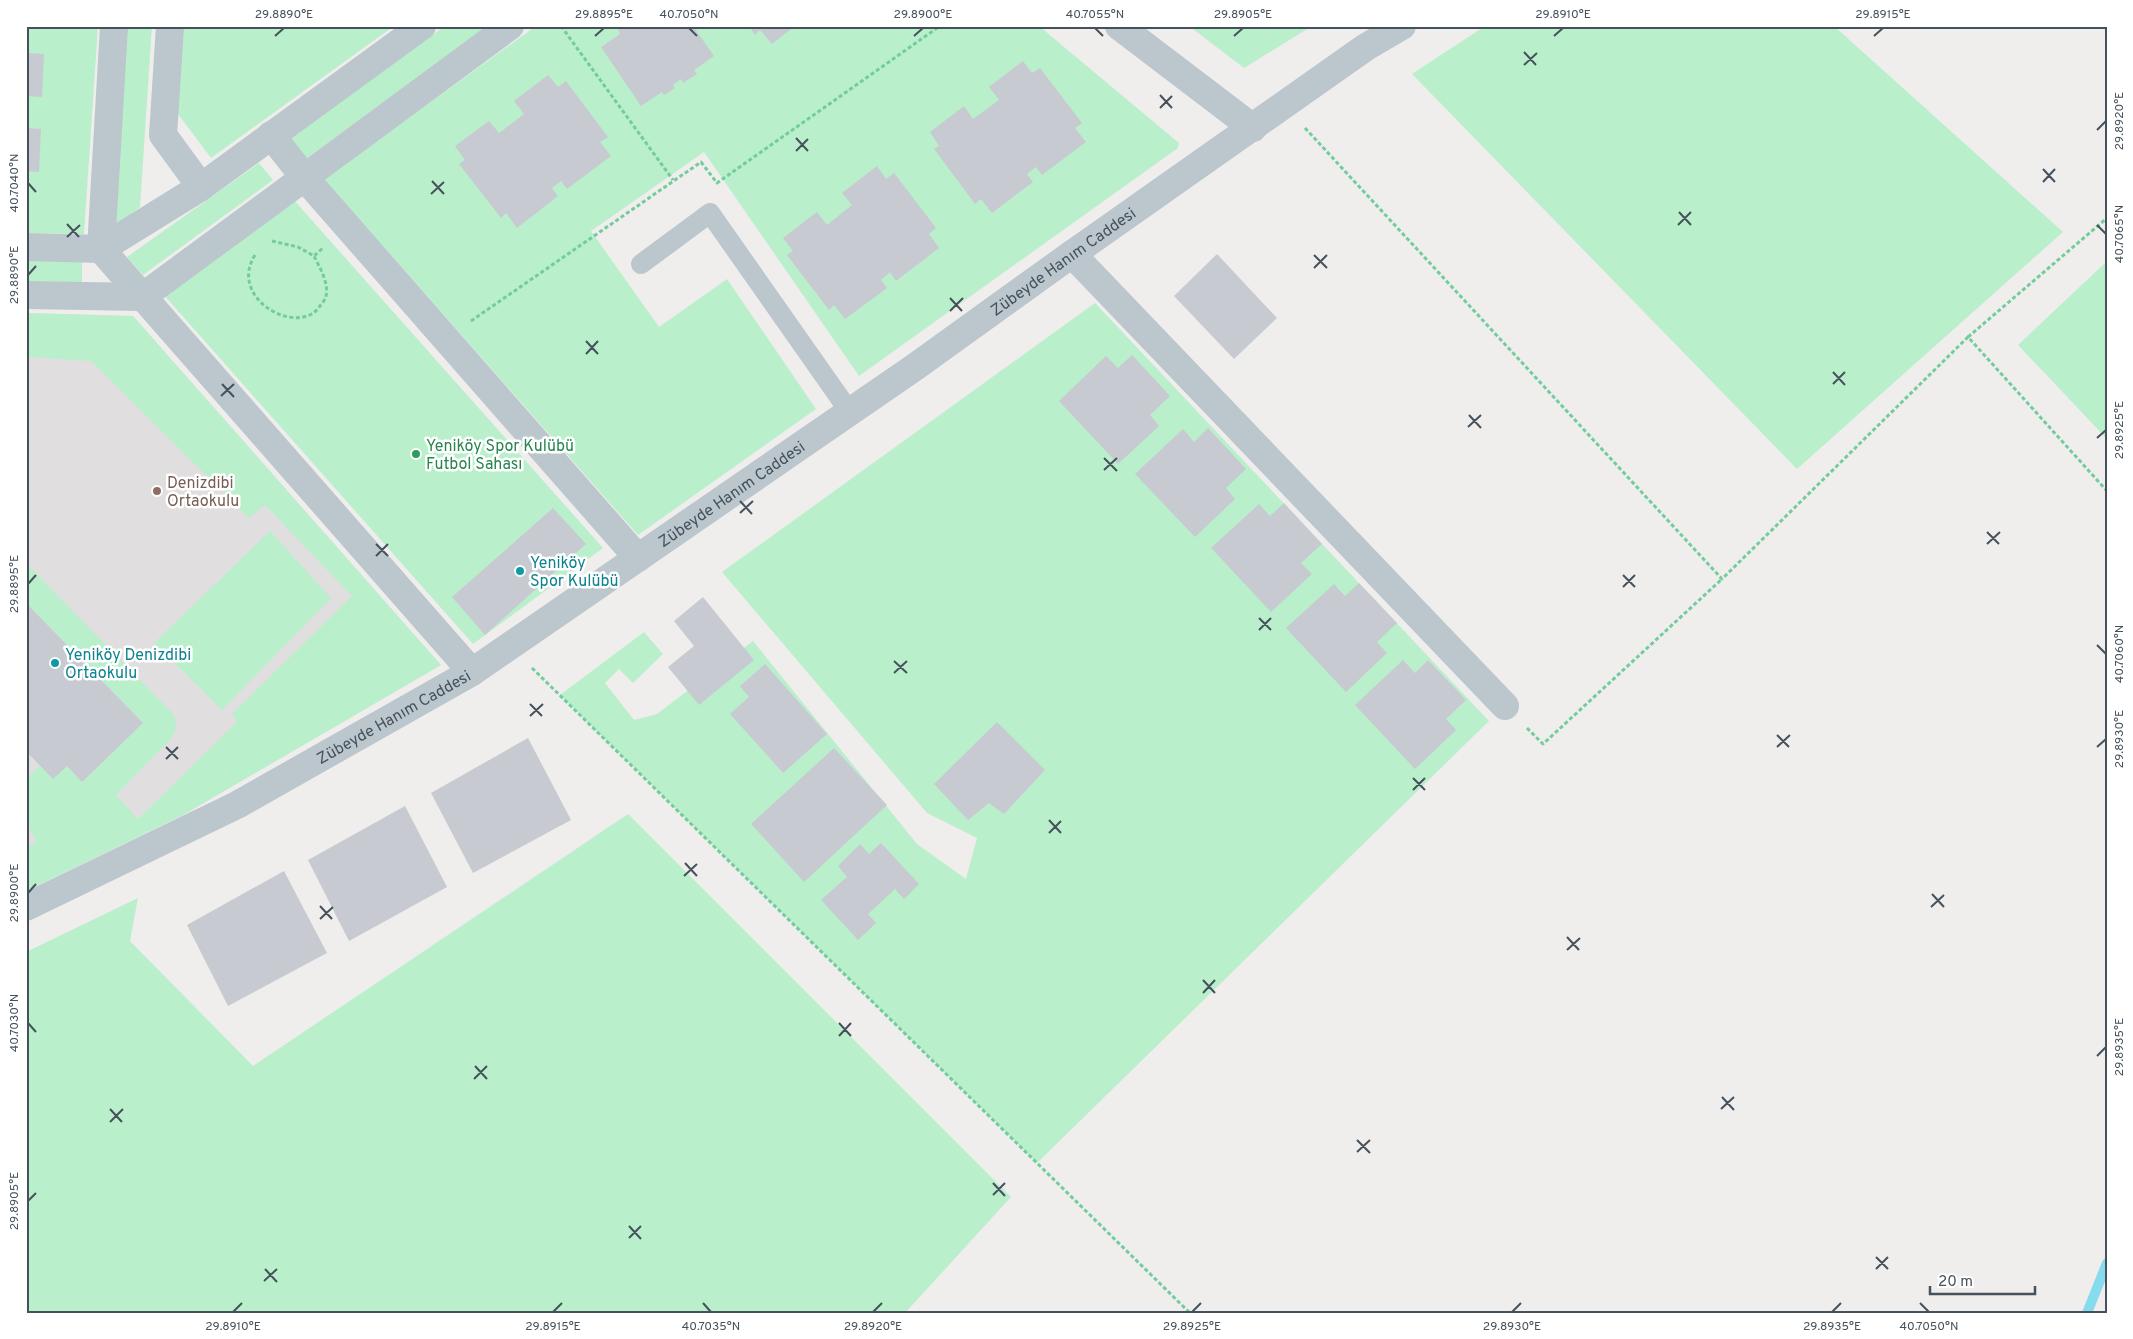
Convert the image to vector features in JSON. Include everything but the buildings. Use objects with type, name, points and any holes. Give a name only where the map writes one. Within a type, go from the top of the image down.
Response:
[{"type":"street","points":[[114,26],[101,249],[472,672]]},
{"type":"street","points":[[170,26],[163,135],[201,187]]},
{"type":"street","points":[[26,247],[101,249],[201,187],[422,26]]},
{"type":"street","points":[[26,295],[142,297],[510,26]]},
{"type":"street","points":[[1118,26],[1253,128]]},
{"type":"street","name":"Zübeyde Hanım Caddesi","points":[[26,907],[237,805],[472,672],[915,367],[1072,254],[1366,48],[1402,26]]},
{"type":"street","points":[[271,135],[304,178],[638,558]]},
{"type":"street","points":[[1072,254],[1505,706]]},
{"type":"lane","points":[[641,264],[710,213],[849,411]]},
{"type":"path","points":[[562,26],[673,180]]},
{"type":"path","points":[[445,338],[701,162],[717,183],[940,26]]},
{"type":"path","points":[[1284,106],[1722,579]]},
{"type":"path","points":[[1505,706],[1543,744],[1722,579],[1968,338],[2107,218]]},
{"type":"path","points":[[314,256],[346,226]]},
{"type":"path","points":[[259,249],[250,263],[249,281],[256,298],[267,309],[277,315],[294,318],[308,315],[318,310],[326,297],[325,280],[314,256],[298,247],[285,243],[271,241],[265,245]]},
{"type":"path","points":[[1968,338],[2107,491]]},
{"type":"path","points":[[510,647],[1190,1313]]},
{"type":"shaded area","name":"Denizdibi Ortaokulu","points":[[26,313],[133,316],[441,665],[183,815],[26,891]]},
{"type":"green space","points":[[26,26],[98,26],[84,234],[26,233]]},
{"type":"green space","points":[[123,26],[152,26],[140,207],[109,232]]},
{"type":"green space","points":[[181,26],[394,26],[211,158],[175,110]]},
{"type":"green space","points":[[445,26],[488,26],[304,160],[288,139]]},
{"type":"green space","points":[[536,26],[1039,26],[1179,143],[1178,148],[859,376],[704,152],[591,231],[659,327],[727,279],[816,409],[638,535],[324,179]]},
{"type":"green space","points":[[1189,26],[1312,26],[1244,68]]},
{"type":"green space","points":[[1485,26],[1834,26],[2063,232],[1797,469],[1412,74]]},
{"type":"green space","points":[[259,163],[273,180],[143,275],[127,257]]},
{"type":"green space","points":[[293,199],[603,548],[473,644],[163,294]]},
{"type":"green space","points":[[26,258],[82,260],[82,288],[26,286]]},
{"type":"green space","points":[[2107,261],[2107,439],[2018,345]]},
{"type":"green space","points":[[1095,303],[1489,721],[1037,1163],[560,695],[644,632],[663,654],[633,683],[619,669],[605,683],[634,720],[657,714],[753,641],[917,844],[966,879],[977,838],[927,813],[722,572]]},
{"type":"green space","points":[[26,313],[133,316],[441,665],[183,815],[26,891],[26,840],[29,846],[36,843],[26,820],[26,779],[40,765],[67,766],[82,782],[143,723],[26,603],[27,564],[173,714],[176,727],[171,739],[116,795],[138,819],[237,722],[232,714],[352,596],[265,505],[249,518],[91,361],[26,357]]},
{"type":"green space","points":[[270,531],[331,598],[222,710],[154,643]]},
{"type":"green space","points":[[628,814],[1011,1197],[905,1313],[26,1313],[26,952],[138,898],[130,941],[253,1066]]},
{"type":"waterway","points":[[2087,1313],[2107,1263]]},
{"type":"place","name":"Yeniköy Spor Kulübü Futbol Sahası","points":[[416,454]]},
{"type":"place","name":"Denizdibi Ortaokulu","points":[[157,491]]},
{"type":"place","name":"Yeniköy Spor Kulübü","points":[[520,571]]},
{"type":"place","name":"Yeniköy Denizdibi Ortaokulu","points":[[55,663]]}]
